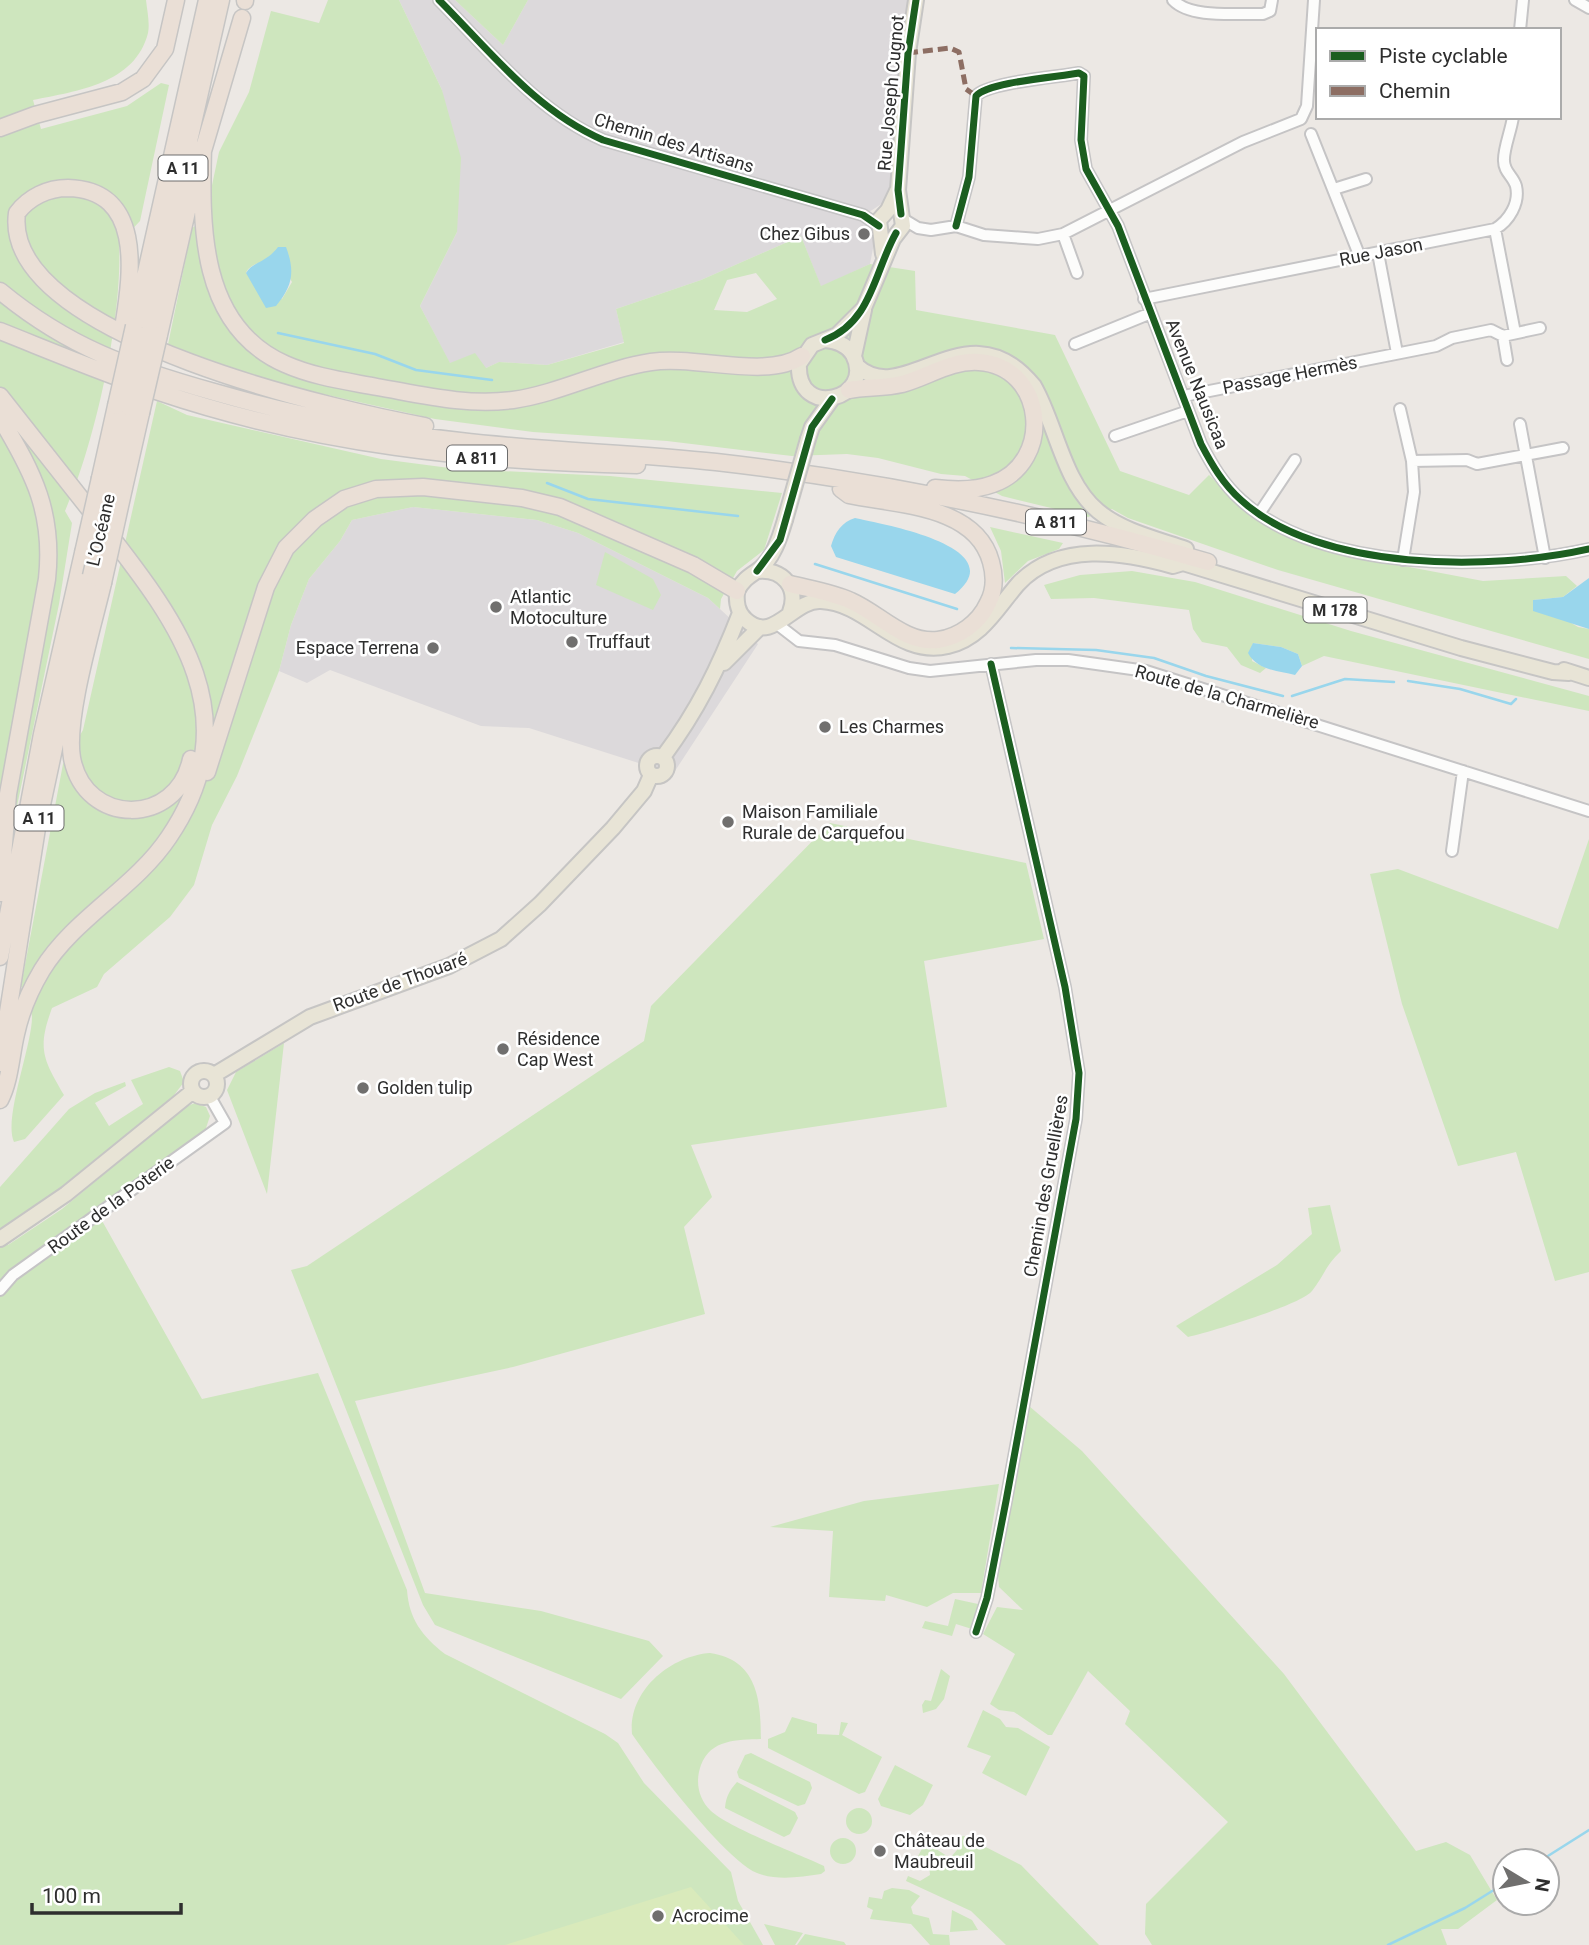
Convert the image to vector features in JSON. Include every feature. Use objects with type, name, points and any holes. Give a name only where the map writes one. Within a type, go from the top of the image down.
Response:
[{"type":"highway","points":[[0,128],[34,115],[122,92],[143,79],[165,49],[176,0]]},
{"type":"highway","name":"L’Océane","points":[[0,1063],[37,828],[97,580],[112,483],[129,409],[140,329],[207,0]]},
{"type":"highway","name":"L’Océane","points":[[129,409],[127,356],[140,329],[220,0]]},
{"type":"highway","points":[[140,329],[203,147],[244,6]]},
{"type":"highway","points":[[0,116],[34,115]]},
{"type":"highway","points":[[203,147],[201,219],[207,262],[238,331],[259,350],[284,364],[317,376],[478,404],[517,399],[654,362],[695,360],[767,368],[783,366],[802,356]]},
{"type":"highway","points":[[5,243],[17,212],[39,195],[68,188],[92,193],[102,199],[121,218],[131,250],[130,284],[140,329]]},
{"type":"highway","points":[[15,282],[38,304],[86,333],[181,371],[406,423],[521,441],[531,447]]},
{"type":"highway","name":"A 811","points":[[0,291],[25,312],[79,346],[180,383],[283,410],[446,440],[717,462],[903,489],[1055,522],[1208,562]]},
{"type":"highway","name":"A 811","points":[[0,331],[159,392],[350,440],[480,458],[662,466],[841,489],[1003,518],[1183,562]]},
{"type":"highway","points":[[849,390],[893,386],[959,362],[981,362],[1000,367],[1019,381],[1031,398],[1036,420],[1030,452],[1018,468],[1003,479],[995,484],[972,489],[903,489]]},
{"type":"highway","points":[[1,406],[156,611],[187,672],[195,721],[190,764],[173,794],[144,809],[124,811],[101,803],[81,783],[72,759],[71,729],[97,580]]},
{"type":"highway","points":[[0,1100],[20,1015],[44,967],[61,945],[156,855],[190,798],[202,754],[203,710],[191,658],[156,595],[1,406]]},
{"type":"highway","points":[[0,893],[8,794],[47,579],[49,546],[38,485],[1,419],[1,406]]},
{"type":"highway","name":"L’Océane","points":[[0,957],[42,734],[83,553],[112,483]]},
{"type":"highway","points":[[156,855],[166,851],[196,799],[266,587],[286,548],[315,519],[344,499],[376,489],[424,487],[522,498],[561,507],[693,565],[737,591]]},
{"type":"highway","points":[[788,581],[851,601],[900,630],[936,640],[969,627],[988,603],[993,588],[993,570],[989,552],[973,531],[943,515],[849,495],[841,489]]},
{"type":"main road","name":"Rue Joseph Cugnot","points":[[864,308],[883,262],[898,190],[908,53],[916,0]]},
{"type":"main road","points":[[832,399],[810,393],[800,380],[802,356],[811,345],[825,341],[848,326],[864,308]]},
{"type":"main road","points":[[810,433],[832,399],[849,390],[854,383],[864,308]]},
{"type":"main road","points":[[825,341],[842,344],[865,373],[889,378],[962,354],[980,354],[1004,361],[1025,375],[1034,386],[1072,474],[1097,510],[1117,523],[1204,555],[1208,562]]},
{"type":"main road","points":[[810,393],[810,433],[779,540],[757,571],[742,582],[737,591],[740,613],[745,620],[760,627],[778,624],[790,612],[805,603],[824,601],[856,612],[907,643],[938,648],[958,643],[979,631],[1019,583],[1032,572],[1056,559],[1098,553],[1173,566],[1183,562]]},
{"type":"main road","points":[[779,540],[794,597],[790,612]]},
{"type":"main road","name":"M 178","points":[[1183,562],[1461,648],[1569,673]]},
{"type":"main road","name":"M 178","points":[[1208,562],[1589,678]]},
{"type":"main road","points":[[757,571],[773,571],[788,581]]},
{"type":"main road","points":[[719,670],[740,613]]},
{"type":"main road","points":[[719,670],[760,627]]},
{"type":"main road","name":"Route de Thouaré","points":[[214,1075],[310,1017],[449,966],[501,939],[540,904],[613,828],[644,791],[651,775],[647,768],[649,759],[663,757],[692,717],[719,670]]},
{"type":"main road","points":[[204,1070],[214,1075],[217,1086],[209,1095],[201,1096],[193,1091],[191,1083],[197,1073],[204,1070]]},
{"type":"main road","points":[[0,1240],[23,1226],[193,1091]]},
{"type":"street","name":"Chemin des Artisans","points":[[439,0],[549,111],[575,128],[603,140],[891,222],[937,230],[956,226],[984,235],[1038,239],[1063,234],[1243,142],[1301,119],[1307,106],[1314,0]]},
{"type":"street","points":[[1173,0],[1184,9],[1197,13],[1263,14],[1270,11],[1272,0]]},
{"type":"street","points":[[1520,28],[1523,0]]},
{"type":"street","points":[[1575,0],[1589,8]]},
{"type":"street","name":"Avenue Nausicaa","points":[[956,226],[968,177],[976,96],[980,92],[1013,84],[1079,74],[1084,76],[1086,85],[1081,140],[1086,169],[1118,226],[1188,411],[1216,472],[1241,500],[1259,514],[1295,534],[1404,560],[1478,563],[1545,558],[1589,549]]},
{"type":"street","points":[[1507,360],[1509,334],[1495,229],[1511,216],[1516,201],[1516,187],[1505,170],[1503,158],[1510,142],[1513,119]]},
{"type":"street","points":[[1311,134],[1360,257]]},
{"type":"street","points":[[1334,189],[1366,179]]},
{"type":"street","name":"Rue Jason","points":[[1144,299],[1495,229]]},
{"type":"street","points":[[1063,234],[1077,273]]},
{"type":"street","points":[[1378,253],[1397,353]]},
{"type":"street","points":[[1075,344],[1151,313]]},
{"type":"street","points":[[1509,334],[1540,328]]},
{"type":"street","name":"Passage Hermès","points":[[1184,396],[1436,346],[1452,338],[1491,330],[1509,334]]},
{"type":"street","points":[[1400,409],[1412,461],[1414,492],[1404,560]]},
{"type":"street","points":[[1115,436],[1188,411]]},
{"type":"street","points":[[1520,424],[1545,558]]},
{"type":"street","points":[[1412,461],[1467,460],[1477,464],[1563,448]]},
{"type":"street","points":[[1259,514],[1296,460]]},
{"type":"street","name":"Route de la Charmelière","points":[[778,624],[799,641],[835,645],[909,668],[930,671],[991,664],[1068,660],[1146,671],[1589,811]]},
{"type":"street","name":"Chemin des Gruellières","points":[[976,1632],[987,1598],[1006,1501],[1076,1119],[1079,1073],[1065,987],[991,664]]},
{"type":"street","points":[[1452,852],[1463,771]]},
{"type":"street","name":"Route de la Poterie","points":[[0,1290],[13,1275],[225,1123],[209,1095]]},
{"type":"shaded area","points":[[399,0],[455,0],[503,45],[528,0],[909,0],[893,188],[889,199],[869,212],[866,221],[874,243],[870,264],[821,287],[801,236],[701,280],[616,309],[624,342],[547,365],[499,362],[486,368],[450,364],[420,306],[457,232],[442,90]]},
{"type":"shaded area","points":[[413,507],[537,520],[578,533],[708,598],[758,644],[673,774],[529,728],[481,726],[330,670],[307,683],[279,671],[291,625],[309,579],[340,541],[352,520]]},
{"type":"green space","points":[[0,0],[146,0],[148,33],[131,64],[102,82],[33,100],[41,129],[127,106],[161,83],[169,85],[140,221],[119,243],[116,306],[105,379],[87,451],[65,511],[72,523],[59,604],[11,835],[0,849]]},
{"type":"green space","points":[[328,0],[399,0],[442,90],[461,158],[457,232],[420,306],[450,363],[475,353],[486,368],[499,362],[547,365],[624,343],[616,309],[701,280],[801,236],[821,286],[870,264],[915,271],[916,310],[1055,335],[1120,471],[1189,495],[1209,475],[1256,520],[1330,552],[1483,581],[1566,576],[1577,586],[1563,597],[1533,600],[1578,627],[1589,629],[1589,659],[1278,570],[1128,518],[1112,509],[1088,517],[1002,496],[965,476],[941,474],[878,458],[847,454],[792,456],[667,441],[533,432],[435,419],[165,359],[192,228],[210,217],[211,190],[219,152],[249,92],[271,11],[319,23]],"holes":[[[275,252],[292,282],[282,299],[246,273],[252,266],[268,259]],[[756,273],[777,299],[747,312],[714,310],[727,280]]]},
{"type":"green space","points":[[455,0],[528,0],[503,45]]},
{"type":"green space","points":[[157,401],[187,415],[381,459],[457,469],[610,476],[782,493],[764,550],[737,571],[721,599],[720,609],[708,598],[578,533],[537,520],[413,507],[352,520],[340,541],[309,579],[291,625],[279,671],[237,776],[212,825],[194,885],[170,917],[104,974],[97,987],[52,1008],[47,1022],[44,1053],[64,1095],[25,1139],[14,1142],[12,1117],[32,1017],[21,986],[63,764],[83,730]]},
{"type":"green space","points":[[990,527],[1063,543],[1059,549],[1028,561],[1005,583],[1001,551]]},
{"type":"green space","points":[[605,552],[653,579],[661,595],[653,610],[596,585]]},
{"type":"green space","points":[[1132,571],[1195,582],[1351,631],[1589,696],[1589,711],[1324,656],[1302,666],[1298,654],[1281,647],[1253,643],[1252,661],[1266,668],[1260,673],[1241,665],[1227,647],[1202,642],[1193,629],[1189,610],[1094,598],[1051,599],[1044,585],[1080,575]]},
{"type":"green space","points":[[830,823],[1026,863],[1044,939],[924,961],[947,1107],[691,1145],[712,1197],[684,1227],[705,1314],[513,1367],[355,1401],[425,1593],[541,1611],[649,1641],[663,1656],[621,1699],[435,1625],[423,1605],[291,1270],[307,1266],[644,1041],[651,1006]]},
{"type":"green space","points":[[1589,839],[1589,1272],[1555,1281],[1516,1152],[1458,1166],[1402,1004],[1370,874],[1398,869],[1558,929]]},
{"type":"green space","points":[[284,1043],[267,1194],[227,1090],[236,1072]]},
{"type":"green space","points":[[169,1067],[180,1071],[184,1082],[165,1107],[53,1195],[12,1223],[8,1245],[62,1209],[185,1107],[195,1103],[206,1107],[210,1116],[205,1131],[96,1210],[202,1399],[318,1373],[407,1590],[414,1618],[423,1633],[445,1654],[618,1743],[644,1783],[731,1872],[738,1901],[763,1945],[0,1945],[0,1187],[69,1109],[95,1093],[125,1082],[126,1086],[95,1103],[109,1126],[143,1104],[131,1080]]},
{"type":"green space","points":[[1330,1205],[1341,1251],[1331,1261],[1312,1291],[1274,1310],[1188,1337],[1176,1326],[1277,1265],[1312,1234],[1308,1208]]},
{"type":"green space","points":[[1029,1406],[1082,1451],[1284,1674],[1416,1851],[1446,1842],[1470,1855],[1491,1890],[1491,1904],[1458,1929],[1441,1929],[1447,1945],[1152,1945],[1145,1934],[1146,1904],[1228,1822],[1125,1724],[1130,1711],[1088,1671],[1052,1735],[1014,1712],[999,1710],[990,1704],[1015,1654],[983,1634],[997,1607],[1023,1610],[999,1587],[997,1563]]},
{"type":"green space","points":[[999,1484],[981,1593],[953,1593],[927,1607],[886,1595],[885,1601],[829,1597],[833,1531],[770,1527],[864,1501]]},
{"type":"green space","points":[[955,1599],[978,1604],[972,1629],[956,1624],[952,1636],[922,1628],[925,1621],[948,1626]]},
{"type":"green space","points":[[710,1653],[726,1657],[747,1673],[760,1710],[761,1739],[726,1743],[705,1756],[698,1783],[703,1801],[711,1811],[732,1825],[824,1866],[825,1871],[821,1874],[773,1877],[757,1873],[743,1865],[691,1811],[632,1734],[637,1704],[654,1679],[680,1661]]},
{"type":"green space","points":[[941,1669],[950,1676],[944,1699],[936,1709],[923,1713],[922,1705],[925,1700],[931,1701]]},
{"type":"green space","points":[[983,1710],[1000,1719],[1006,1727],[1018,1728],[1050,1747],[1026,1796],[982,1773],[991,1756],[967,1747]]},
{"type":"green space","points":[[792,1717],[817,1724],[817,1734],[839,1735],[841,1722],[848,1723],[842,1735],[882,1757],[865,1792],[859,1794],[768,1748],[768,1739],[785,1732]]},
{"type":"green space","points":[[751,1753],[810,1782],[812,1788],[805,1804],[798,1806],[739,1778],[737,1772],[745,1755]]},
{"type":"green space","points":[[895,1765],[933,1785],[923,1805],[910,1815],[881,1806],[878,1799]]},
{"type":"green space","points":[[737,1782],[795,1812],[798,1818],[790,1834],[784,1837],[725,1808],[728,1794]]},
{"type":"green space","points":[[859,1808],[869,1811],[872,1821],[869,1831],[859,1834],[849,1831],[846,1821],[849,1811]]},
{"type":"green space","points":[[964,1836],[1021,1865],[1099,1945],[1006,1945],[971,1911],[906,1881],[908,1876],[920,1881],[930,1875],[929,1865],[917,1858],[924,1845],[930,1845],[950,1858],[957,1850],[959,1837]]},
{"type":"green space","points":[[843,1838],[853,1841],[856,1851],[853,1861],[843,1864],[833,1861],[830,1851],[833,1841]]},
{"type":"green space","name":"Acrocime","points":[[691,1887],[744,1945],[505,1945]]},
{"type":"green space","points":[[892,1888],[909,1890],[920,1896],[911,1907],[913,1914],[929,1918],[933,1934],[949,1935],[950,1945],[930,1945],[911,1924],[870,1919],[873,1910],[867,1907],[869,1897],[882,1899],[884,1891]]},
{"type":"green space","points":[[952,1910],[972,1920],[978,1930],[950,1932]]},
{"type":"green space","points":[[764,1924],[803,1933],[795,1945],[775,1945]]},
{"type":"green space","points":[[805,1934],[844,1942],[846,1945],[797,1945]]},
{"type":"water","points":[[278,247],[286,247],[291,264],[291,278],[286,292],[276,306],[266,308],[246,273]]},
{"type":"water","points":[[855,518],[914,532],[937,541],[956,551],[968,563],[969,577],[955,594],[836,557],[831,546],[835,536],[843,525]]},
{"type":"water","points":[[1589,578],[1589,629],[1533,611],[1533,600],[1563,597]]},
{"type":"water","points":[[1253,643],[1281,647],[1298,654],[1302,666],[1295,675],[1262,666],[1248,653]]},
{"type":"waterway","points":[[278,333],[375,354],[416,370],[492,380]]},
{"type":"waterway","points":[[547,483],[588,499],[738,516]]},
{"type":"waterway","points":[[815,564],[957,609]]},
{"type":"waterway","points":[[1011,648],[1096,650],[1154,658],[1206,676],[1283,696]]},
{"type":"waterway","points":[[1292,696],[1345,679],[1394,682]]},
{"type":"waterway","points":[[1408,681],[1460,689],[1511,704],[1516,699]]},
{"type":"waterway","points":[[1561,1848],[1589,1830]]},
{"type":"waterway","points":[[1388,1945],[1465,1908],[1491,1892]]},
{"type":"marked path","points":[[908,53],[950,48],[959,52],[966,89],[976,96]]},
{"type":"cycle path","points":[[439,0],[515,78],[556,113],[579,128],[603,140],[863,215],[879,226]]},
{"type":"cycle path","points":[[901,214],[898,190],[908,53],[916,0]]},
{"type":"cycle path","points":[[956,226],[969,177],[976,96],[994,87],[1079,73],[1084,76],[1081,140],[1086,169],[1118,226],[1201,444],[1218,474],[1241,500],[1275,524],[1315,541],[1360,553],[1408,560],[1504,561],[1589,549]]},
{"type":"cycle path","points":[[825,340],[841,332],[862,309],[896,233]]},
{"type":"cycle path","points":[[757,571],[780,540],[812,427],[832,399]]},
{"type":"cycle path","points":[[976,1632],[987,1598],[1006,1501],[1076,1119],[1079,1073],[1065,987],[991,664]]},
{"type":"place","name":"Chez Gibus","points":[[864,234]]},
{"type":"place","name":"Atlantic Motoculture","points":[[496,607]]},
{"type":"place","name":"Truffaut","points":[[572,642]]},
{"type":"place","name":"Espace Terrena","points":[[433,648]]},
{"type":"place","name":"Les Charmes","points":[[825,727]]},
{"type":"place","name":"Maison Familiale Rurale de Carquefou","points":[[728,822]]},
{"type":"place","name":"Résidence Cap West","points":[[503,1049]]},
{"type":"place","name":"Golden tulip","points":[[363,1088]]},
{"type":"place","name":"Château de Maubreuil","points":[[880,1851]]},
{"type":"place","name":"Acrocime","points":[[658,1916]]}]
